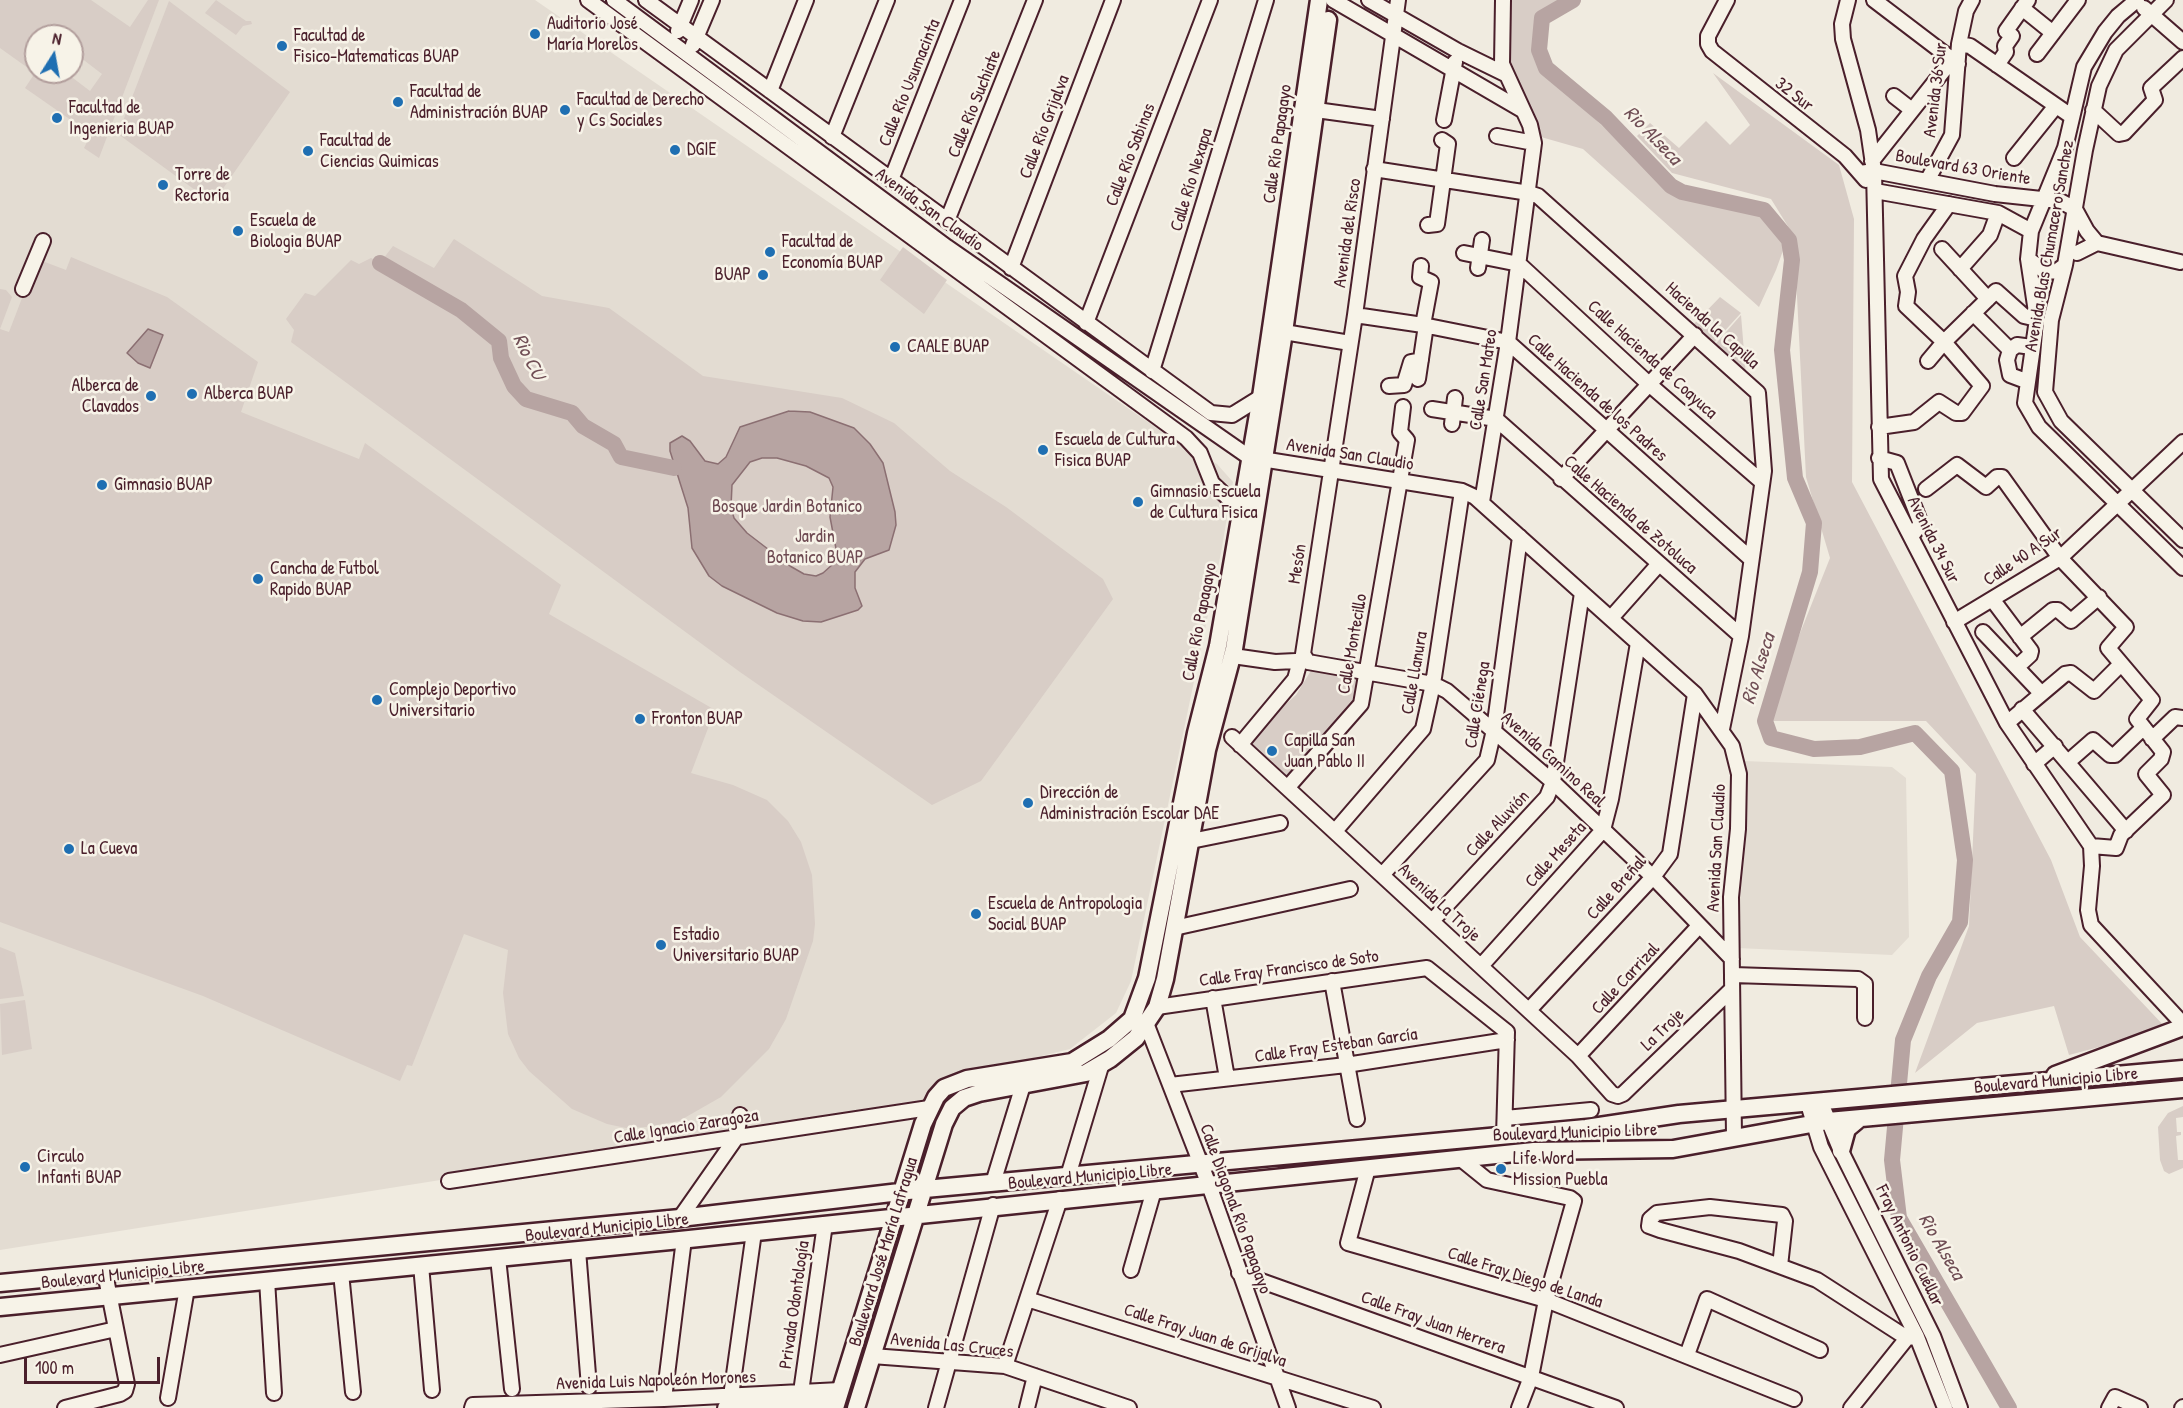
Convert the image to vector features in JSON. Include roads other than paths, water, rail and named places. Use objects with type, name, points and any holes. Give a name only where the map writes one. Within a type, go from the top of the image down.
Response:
[{"type":"main road","name":"Calle Río Papagayo","points":[[952,1108],[964,1098],[979,1093],[1086,1073],[1136,1038],[1156,1007],[1174,928],[1207,750],[1234,652],[1261,397],[1319,0]]},
{"type":"main road","name":"Calle Río Papagayo","points":[[929,1108],[944,1088],[968,1078],[1072,1062],[1109,1039],[1132,1019],[1147,978],[1196,733],[1218,646],[1241,504],[1256,458],[1284,332],[1332,0]]},
{"type":"main road","points":[[2035,1083],[2183,1025]]},
{"type":"main road","name":"Boulevard Municipio Libre","points":[[0,1283],[680,1218],[926,1189],[1586,1128],[1658,1116],[1815,1104],[2183,1069]]},
{"type":"main road","name":"Boulevard Municipio Libre","points":[[0,1306],[578,1250],[993,1205],[1534,1151],[1673,1149],[1734,1136],[1820,1123],[2183,1089]]},
{"type":"main road","name":"Boulevard José María Lafragua","points":[[837,1400],[929,1108]]},
{"type":"main road","name":"Boulevard José María Lafragua","points":[[856,1408],[926,1189],[944,1124],[952,1108]]},
{"type":"main road","points":[[1841,1150],[1847,1129],[1859,1119]]},
{"type":"street","name":"Avenida San Claudio","points":[[588,0],[1192,444],[1200,453],[1212,483],[1227,497],[1241,504]]},
{"type":"street","name":"Avenida San Claudio","points":[[614,0],[947,247],[1142,383],[1256,458],[1462,491],[1482,502],[1695,694],[1732,746],[1739,774],[1738,829],[1731,897],[1734,1136]]},
{"type":"street","name":"Avenida San Claudio","points":[[646,0],[696,37],[772,85],[832,136],[891,180],[1152,371],[1219,416],[1239,412],[1261,397]]},
{"type":"street","points":[[673,43],[691,0]]},
{"type":"street","points":[[689,55],[712,0]]},
{"type":"street","points":[[772,85],[806,0]]},
{"type":"street","points":[[832,136],[887,0]]},
{"type":"street","name":"Calle Río Usumacinta","points":[[891,180],[962,0]]},
{"type":"street","name":"Calle Río Suchiate","points":[[947,221],[1035,0]]},
{"type":"street","name":"Calle Río Grijalva","points":[[1011,268],[1113,0]]},
{"type":"street","name":"Calle Río Sabinas","points":[[1086,323],[1210,0]]},
{"type":"street","name":"Calle Río Nexapa","points":[[1152,371],[1266,0]]},
{"type":"street","points":[[1332,0],[1522,110]]},
{"type":"street","points":[[1369,0],[1458,51],[1505,74]]},
{"type":"street","name":"Avenida del Risco","points":[[1331,470],[1355,315],[1398,0]]},
{"type":"street","points":[[1503,0],[1500,55],[1505,74],[1534,143]]},
{"type":"street","name":"32 Sur","points":[[1727,0],[1711,27],[1708,44],[1719,59],[1845,156],[1875,191]]},
{"type":"street","name":"Avenida 34 Sur","points":[[1848,0],[1842,24],[1843,39],[1853,85],[1868,130],[1875,191],[1881,478],[2007,723],[2091,846]]},
{"type":"street","points":[[1860,173],[1873,166],[1912,110],[1955,62],[1874,0]]},
{"type":"street","name":"Avenida 36 Sur","points":[[1927,181],[1952,135],[1955,62],[1966,11],[1972,0]]},
{"type":"street","points":[[2037,54],[2078,0]]},
{"type":"street","points":[[2137,0],[2183,42]]},
{"type":"street","name":"Avenida Blas Chumacero Sanchez","points":[[2137,0],[2118,16],[2093,49],[2084,67],[2065,148],[2031,231],[2028,259],[2037,319],[2026,381],[2025,403],[2039,427],[2183,568]]},
{"type":"street","name":"Avenida Blas Chumacero Sanchez","points":[[2166,0],[2116,50],[2108,64],[2093,110],[2065,265],[2052,320],[2045,381],[2047,400],[2061,421],[2183,540]]},
{"type":"street","points":[[1996,65],[2006,52],[2005,46],[2009,33],[2025,4],[2053,33]]},
{"type":"street","points":[[1959,44],[1970,46],[2071,116]]},
{"type":"street","points":[[1444,120],[1458,51]]},
{"type":"street","points":[[2093,110],[2119,134],[2124,134],[2155,100],[2151,88],[2183,58]]},
{"type":"street","points":[[1894,96],[1912,110]]},
{"type":"street","points":[[2014,158],[2055,106]]},
{"type":"street","points":[[1316,110],[1382,119]]},
{"type":"street","points":[[1497,136],[1534,143]]},
{"type":"street","points":[[1428,225],[1436,225],[1444,213],[1445,142]]},
{"type":"street","name":"Calle San Mateo","points":[[1482,502],[1508,342],[1534,143]]},
{"type":"street","name":"Boulevard 63 Oriente","points":[[1873,166],[1927,181],[2060,201],[2075,209]]},
{"type":"street","name":"Hacienda la Capilla","points":[[1374,169],[1529,193],[1545,201],[1758,393],[1764,460],[1762,482],[1741,636],[1722,729]]},
{"type":"street","name":"Boulevard 63 Oriente","points":[[1875,191],[1998,213],[2031,231]]},
{"type":"street","points":[[1879,427],[1914,422],[1940,402],[1956,413],[1962,413],[1982,386],[1944,342],[1906,306],[1908,292],[1905,276],[1924,239],[1949,204]]},
{"type":"street","points":[[2075,209],[2083,225],[2097,243]]},
{"type":"street","points":[[1960,269],[1990,235],[1998,213]]},
{"type":"street","points":[[1479,262],[1482,240]]},
{"type":"street","points":[[23,289],[43,241]]},
{"type":"street","points":[[2077,253],[2097,243],[2182,262]]},
{"type":"street","points":[[1942,249],[1960,269],[1992,295],[2024,316],[2037,319]]},
{"type":"street","points":[[1464,253],[1479,262],[1519,264]]},
{"type":"street","points":[[2028,259],[2046,272],[2057,271],[2065,265]]},
{"type":"street","name":"Calle Hacienda de Coayuca","points":[[1519,264],[1650,385],[1762,482]]},
{"type":"street","points":[[1418,379],[1430,280],[1420,277],[1421,266]]},
{"type":"street","points":[[1928,361],[1992,295]]},
{"type":"street","points":[[1973,313],[2010,350]]},
{"type":"street","name":"Calle Hacienda de los Padres","points":[[1355,315],[1425,325],[1508,342],[1751,559]]},
{"type":"street","points":[[1284,332],[1350,343]]},
{"type":"street","points":[[1561,479],[1695,335]]},
{"type":"street","points":[[1084,341],[1104,336]]},
{"type":"street","points":[[2026,381],[2013,378],[2008,370],[2007,360],[2010,350],[2017,345],[2032,346]]},
{"type":"street","points":[[1389,386],[1404,385],[1411,362],[1420,360]]},
{"type":"street","points":[[1110,382],[1142,383]]},
{"type":"street","points":[[1453,419],[1455,398]]},
{"type":"street","name":"Calle Montecillo","points":[[1288,788],[1360,706],[1368,672],[1407,440],[1400,432],[1403,407]]},
{"type":"street","points":[[1432,409],[1453,419],[1496,419]]},
{"type":"street","name":"Calle Hacienda de Zotoluca","points":[[1496,419],[1561,479],[1741,636]]},
{"type":"street","name":"Calle 40 A Sur","points":[[1954,622],[2060,558],[2183,442]]},
{"type":"street","points":[[1879,458],[1897,463],[1921,524],[1912,535]]},
{"type":"street","points":[[1926,489],[1958,465],[1986,487],[2000,476],[2060,558],[2126,627],[2108,648],[2120,665],[2152,700],[2137,719],[2163,756],[2146,774],[2163,795],[2126,831],[2116,848],[2091,846],[2092,866],[2088,910],[2091,926],[2183,1025]]},
{"type":"street","name":"Mesón","points":[[1236,741],[1295,679],[1302,662],[1331,470]]},
{"type":"street","name":"Calle Llanura","points":[[1336,830],[1419,735],[1432,684],[1462,491]]},
{"type":"street","name":"Calle Ciénega","points":[[1382,875],[1485,763],[1494,730],[1520,537]]},
{"type":"street","points":[[1611,618],[1659,565]]},
{"type":"street","name":"Calle Aluvión","points":[[1432,921],[1543,804],[1553,782],[1582,593]]},
{"type":"street","points":[[1992,599],[2031,653],[2017,667]]},
{"type":"street","points":[[2020,637],[2053,610],[2058,610],[2071,621],[2103,602]]},
{"type":"street","points":[[1983,632],[2041,693]]},
{"type":"street","name":"Calle Meseta","points":[[1481,966],[1603,830],[1611,799],[1638,643]]},
{"type":"street","name":"Avenida Camino Real","points":[[1234,652],[1275,663],[1302,662],[1368,672],[1432,684],[1447,691],[1553,782],[1653,877],[1732,959]]},
{"type":"street","points":[[2007,723],[2068,672],[2094,691],[2120,665]]},
{"type":"street","name":"Calle Breñal","points":[[1529,1010],[1653,877],[1672,848],[1695,694]]},
{"type":"street","points":[[2022,709],[2069,761],[2126,831]]},
{"type":"street","points":[[2069,761],[2093,740],[2110,755],[2115,755],[2175,717],[2183,718]]},
{"type":"street","name":"Avenida La Troje","points":[[1236,741],[1336,830],[1578,1056],[1612,1094],[1618,1096]]},
{"type":"street","points":[[2034,764],[2055,746]]},
{"type":"street","points":[[1191,841],[1280,823]]},
{"type":"street","points":[[1174,928],[1350,889]]},
{"type":"street","name":"Calle Carrizal","points":[[1578,1056],[1699,926]]},
{"type":"street","name":"Calle Fray Francisco de Soto","points":[[1156,1007],[1427,968],[1507,1032],[1507,1040]]},
{"type":"street","points":[[1733,982],[1858,979],[1865,984],[1865,1018]]},
{"type":"street","points":[[1332,981],[1358,1119]]},
{"type":"street","name":"La Troje","points":[[1618,1096],[1733,982]]},
{"type":"street","points":[[1213,998],[1227,1078]]},
{"type":"street","name":"Calle Diagonal Río Papagayo","points":[[1146,1023],[1209,1185],[1275,1377],[1288,1408]]},
{"type":"street","points":[[1504,1136],[1507,1040]]},
{"type":"street","name":"Calle Fray Esteban García","points":[[1170,1085],[1346,1065],[1507,1040]]},
{"type":"street","points":[[1068,1176],[1102,1063]]},
{"type":"street","points":[[993,1183],[1023,1085]]},
{"type":"street","name":"Fray Antonio Cuéllar","points":[[1815,1104],[1820,1123],[1821,1147],[1942,1402]]},
{"type":"street","name":"Calle Ignacio Zaragoza","points":[[449,1181],[929,1108]]},
{"type":"street","points":[[1504,1118],[1591,1110]]},
{"type":"street","points":[[680,1218],[736,1138],[740,1115]]},
{"type":"street","name":"Fray Antonio Cuéllar","points":[[1820,1123],[1841,1150],[1933,1336],[1960,1408]]},
{"type":"street","points":[[1461,1159],[1488,1180],[1570,1198],[1574,1201],[1546,1300],[1531,1377],[1519,1408]]},
{"type":"street","name":"Calle Fray Diego de Landa","points":[[1368,1168],[1348,1243],[1546,1300],[1794,1399]]},
{"type":"street","points":[[1131,1270],[1154,1190]]},
{"type":"street","points":[[1005,1366],[1060,1199]]},
{"type":"street","points":[[936,1408],[993,1205]]},
{"type":"street","points":[[1780,1266],[1785,1221],[1782,1215],[1710,1207],[1656,1212],[1650,1219],[1649,1226],[1659,1230],[1739,1251],[1817,1280],[1912,1337],[1851,1408]]},
{"type":"street","name":"Privada Odontología","points":[[804,1402],[825,1224]]},
{"type":"street","points":[[728,1402],[754,1232]]},
{"type":"street","points":[[664,1399],[684,1239]]},
{"type":"street","points":[[578,1250],[589,1387]]},
{"type":"street","points":[[498,1258],[512,1389]]},
{"type":"street","points":[[421,1265],[432,1390]]},
{"type":"street","points":[[341,1273],[352,1392]]},
{"type":"street","name":"Calle Fray Juan Herrera","points":[[1239,1273],[1616,1408]]},
{"type":"street","points":[[65,1408],[120,1394],[125,1390],[127,1384],[105,1274]]},
{"type":"street","points":[[267,1280],[274,1393]]},
{"type":"street","points":[[168,1398],[187,1288]]},
{"type":"street","name":"Calle Fray Juan de Grijalva","points":[[1027,1299],[1373,1408]]},
{"type":"street","points":[[1687,1355],[1707,1299],[1820,1350]]},
{"type":"street","points":[[0,1355],[116,1329]]},
{"type":"street","name":"Avenida Las Cruces","points":[[872,1356],[1005,1366],[1114,1406],[1129,1408]]},
{"type":"street","points":[[1027,1408],[1035,1376]]},
{"type":"street","points":[[2109,1408],[2115,1397],[2140,1408]]},
{"type":"street","name":"Avenida Luis Napoleón Morones","points":[[472,1406],[610,1405],[664,1399],[682,1403],[837,1400]]},
{"type":"street","points":[[1931,1408],[1942,1402]]},
{"type":"waterway","name":"Rio Alseca","points":[[1573,0],[1542,18],[1539,50],[1546,68],[1606,118],[1671,186],[1682,192],[1764,210],[1789,240],[1792,260],[1782,350],[1795,478],[1814,523],[1810,572],[1765,721],[1771,738],[1814,749],[1860,747],[1915,733],[1952,771],[1965,860],[1960,922],[1929,976],[1903,1040],[1892,1160],[1899,1218],[2009,1408]]},
{"type":"waterway","name":"Rio CU","points":[[380,263],[461,310],[499,341],[501,358],[514,386],[526,399],[572,413],[583,426],[614,444],[621,457],[674,468]]},
{"type":"place","name":"Auditorio José María Morelos","points":[[535,34]]},
{"type":"place","name":"Facultad de Fisico-Matematicas BUAP","points":[[282,46]]},
{"type":"place","name":"Facultad de Administración BUAP","points":[[398,102]]},
{"type":"place","name":"Facultad de Derecho y Cs Sociales","points":[[565,110]]},
{"type":"place","name":"Facultad de Ingenieria BUAP","points":[[57,118]]},
{"type":"place","name":"DGIE","points":[[675,150]]},
{"type":"place","name":"Facultad de Ciencias Quimicas","points":[[308,151]]},
{"type":"place","name":"Torre de Rectoria","points":[[163,185]]},
{"type":"place","name":"Escuela de Biologia BUAP","points":[[238,231]]},
{"type":"place","name":"Facultad de Economía BUAP","points":[[770,252]]},
{"type":"place","name":"BUAP","points":[[763,275]]},
{"type":"place","name":"CAALE BUAP","points":[[895,347]]},
{"type":"place","name":"Alberca BUAP","points":[[192,394]]},
{"type":"place","name":"Alberca de Clavados","points":[[151,396]]},
{"type":"place","name":"Escuela de Cultura Fisica BUAP","points":[[1043,450]]},
{"type":"place","name":"Gimnasio BUAP","points":[[102,485]]},
{"type":"place","name":"Gimnasio Escuela de Cultura Fisica","points":[[1138,502]]},
{"type":"place","name":"Cancha de Futbol Rapido BUAP","points":[[258,579]]},
{"type":"place","name":"Complejo Deportivo Universitario","points":[[377,700]]},
{"type":"place","name":"Fronton BUAP","points":[[640,719]]},
{"type":"place","name":"Capilla San Juan Pablo II","points":[[1272,751]]},
{"type":"place","name":"Dirección de Administración Escolar DAE","points":[[1028,803]]},
{"type":"place","name":"La Cueva","points":[[69,849]]},
{"type":"place","name":"Escuela de Antropologia Social BUAP","points":[[976,914]]},
{"type":"place","name":"Estadio Universitario BUAP","points":[[661,945]]},
{"type":"place","name":"Circulo Infanti BUAP","points":[[25,1167]]},
{"type":"place","name":"Life Word Mission Puebla","points":[[1501,1169]]},
{"type":"park label","name":"Bosque Jardin Botanico","points":[[787,507]]},
{"type":"park label","name":"Jardin Botanico BUAP","points":[[815,547]]}]
